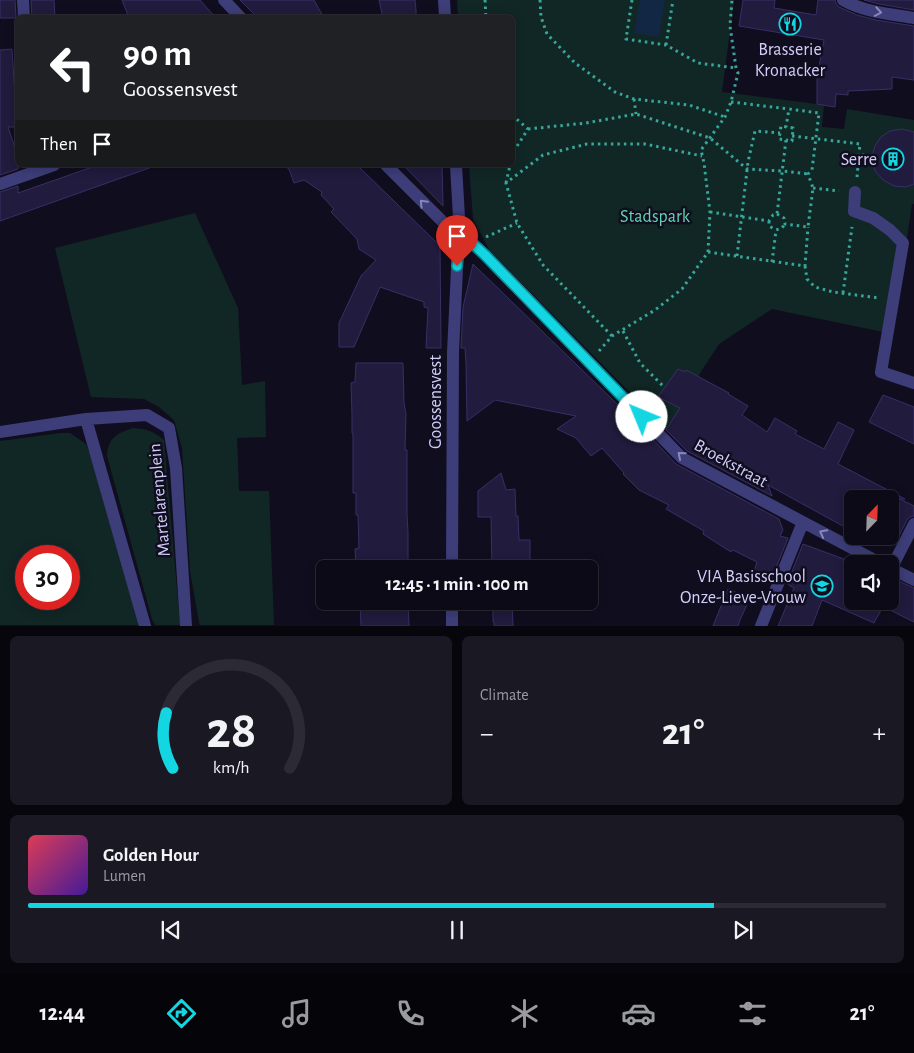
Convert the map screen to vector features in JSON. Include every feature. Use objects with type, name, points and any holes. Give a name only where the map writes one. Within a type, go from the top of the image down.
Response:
[{"type":"street","points":[[23,0],[24,15]]},
{"type":"street","points":[[224,0],[238,15]]},
{"type":"street","points":[[444,0],[446,15]]},
{"type":"street","points":[[843,0],[864,9],[914,18]]},
{"type":"street","name":"Broekstraat","points":[[388,167],[445,224],[472,243],[682,458],[865,555]]},
{"type":"street","name":"Goossensvest","points":[[452,560],[453,352],[460,235],[456,167]]},
{"type":"street","points":[[0,184],[30,169]]},
{"type":"street","points":[[855,192],[854,211],[873,218],[890,230],[902,243],[881,372],[914,383]]},
{"type":"street","name":"Martelarenplein","points":[[0,432],[86,419],[147,415],[169,428],[176,468],[186,626]]},
{"type":"street","points":[[86,419],[145,626]]},
{"type":"street","points":[[761,626],[803,522]]},
{"type":"street","points":[[895,555],[914,524]]},
{"type":"street","name":"Broekstraat","points":[[899,572],[914,580]]},
{"type":"street","points":[[452,610],[452,626]]},
{"type":"path","points":[[485,0],[486,15]]},
{"type":"path","points":[[540,0],[547,34],[575,63],[615,92],[634,99],[689,105],[725,116]]},
{"type":"path","points":[[632,0],[626,39],[666,46],[698,63],[736,68]]},
{"type":"path","points":[[666,46],[674,0]]},
{"type":"path","points":[[510,167],[506,183],[516,223],[543,265],[592,317],[612,336],[655,310],[682,289],[708,252],[710,212],[704,163],[700,150],[725,116],[731,102],[738,73],[730,26],[732,0]]},
{"type":"path","points":[[634,99],[636,114]]},
{"type":"path","points":[[731,102],[819,113],[812,170],[808,174]]},
{"type":"path","points":[[786,127],[789,109]]},
{"type":"path","points":[[515,118],[528,129],[586,123],[636,114],[710,138],[747,169],[808,174]]},
{"type":"path","points":[[781,126],[793,128],[792,141],[779,139],[780,133],[781,126]]},
{"type":"path","points":[[515,149],[528,129]]},
{"type":"path","points":[[737,256],[747,169],[755,131],[780,133]]},
{"type":"path","points":[[792,136],[860,144],[859,154]]},
{"type":"path","points":[[777,214],[786,140]]},
{"type":"path","points":[[506,183],[543,155],[588,144],[645,144],[702,156]]},
{"type":"path","points":[[808,174],[813,188],[805,266],[807,279],[815,287],[893,300]]},
{"type":"path","points":[[843,293],[854,208]]},
{"type":"path","points":[[710,212],[768,221]]},
{"type":"path","points":[[768,221],[773,215],[777,214]]},
{"type":"path","points":[[777,214],[784,218],[785,224]]},
{"type":"path","points":[[768,221],[769,226],[776,230],[782,228],[785,224]]},
{"type":"path","points":[[472,243],[516,223]]},
{"type":"path","points":[[785,224],[808,227]]},
{"type":"path","points":[[772,262],[776,230]]},
{"type":"path","points":[[708,252],[805,266]]},
{"type":"path","points":[[623,331],[640,362],[664,386]]},
{"type":"green space","name":"Stadspark","points":[[457,0],[734,0],[722,92],[824,105],[822,127],[844,129],[847,109],[914,120],[914,204],[912,204],[893,334],[772,309],[719,344],[667,430],[490,251],[473,219],[469,167],[515,167],[515,15],[458,15]]},
{"type":"green space","points":[[195,213],[238,308],[242,385],[265,381],[266,437],[237,438],[239,491],[269,491],[274,625],[200,625],[190,571],[182,448],[174,420],[159,407],[144,399],[91,397],[55,248]]},
{"type":"green space","points":[[133,428],[150,431],[164,440],[179,625],[155,625],[152,619],[107,456],[109,445],[114,437]]},
{"type":"green space","points":[[70,433],[86,444],[95,467],[139,625],[0,625],[0,441]]},
{"type":"water","points":[[640,0],[665,0],[659,37],[634,33]]},
{"type":"building","points":[[0,0],[15,0],[15,18],[0,18]]},
{"type":"building","points":[[31,0],[54,0],[55,15],[32,15]]},
{"type":"building","points":[[122,0],[200,0],[213,15],[128,15]]},
{"type":"building","points":[[240,0],[314,0],[322,15],[255,15]]},
{"type":"building","points":[[379,0],[415,0],[416,15],[382,15]]},
{"type":"building","points":[[743,0],[775,0],[774,8],[816,15],[818,0],[835,0],[839,7],[857,15],[914,26],[914,80],[892,77],[892,89],[848,91],[848,95],[836,94],[835,107],[817,104],[817,77],[824,40],[739,26]]},
{"type":"building","points":[[864,0],[914,0],[914,10],[879,4]]},
{"type":"building","points":[[12,49],[15,127],[8,127],[15,148],[15,167],[18,167],[18,169],[0,175],[0,50]]},
{"type":"building","name":"Serre","points":[[902,129],[914,132],[914,184],[906,187],[894,186],[883,180],[875,171],[872,156],[875,146],[881,137],[890,131]]},
{"type":"building","points":[[92,167],[152,167],[0,221],[0,192],[18,186],[18,193]]},
{"type":"building","points":[[286,167],[359,167],[440,245],[441,348],[426,348],[428,308],[424,307],[424,302],[380,287],[354,347],[339,347],[339,323],[361,276],[376,260],[359,249],[357,239],[331,212],[334,209],[321,195],[322,192],[304,180],[294,183],[289,169]]},
{"type":"building","points":[[405,167],[442,167],[443,206]]},
{"type":"building","points":[[473,264],[648,434],[676,464],[779,519],[783,530],[780,536],[788,538],[772,578],[754,571],[757,562],[733,550],[731,552],[703,534],[704,531],[666,509],[669,505],[639,490],[602,448],[591,456],[576,438],[557,429],[576,416],[495,400],[467,421],[465,348],[461,348],[463,307]]},
{"type":"building","points":[[356,363],[403,363],[406,414],[405,450],[407,450],[408,560],[356,560],[355,549],[359,548],[356,493],[353,493],[351,383],[355,382]]},
{"type":"building","points":[[678,369],[685,372],[686,370],[729,393],[748,406],[742,415],[767,432],[775,418],[797,431],[795,434],[824,449],[838,422],[854,430],[838,464],[888,490],[844,490],[844,527],[768,485],[772,496],[687,451],[666,430],[680,408],[658,397]]},
{"type":"building","points":[[883,395],[914,407],[914,444],[869,422]]},
{"type":"building","points":[[501,473],[506,490],[515,489],[519,540],[530,540],[530,560],[492,560],[491,517],[478,517],[478,491]]},
{"type":"building","points":[[899,496],[905,499],[900,499],[914,506],[914,516],[907,520],[899,536]]},
{"type":"building","points":[[803,544],[844,559],[844,610],[822,600],[812,626],[778,626],[794,588],[787,584]]},
{"type":"building","points":[[899,581],[914,588],[914,622],[890,610],[899,610]]},
{"type":"building","points":[[728,589],[750,598],[738,626],[713,626]]},
{"type":"building","points":[[360,610],[408,610],[409,626],[361,626]]},
{"type":"building","points":[[493,610],[512,610],[513,626],[494,626]]},
{"type":"building","points":[[845,610],[881,610],[874,623]]},
{"type":"place","name":"Brasserie Kronacker","points":[[790,24]]},
{"type":"place","name":"Serre","points":[[893,159]]},
{"type":"place","name":"VIA Basisschool Onze-Lieve-Vrouw","points":[[822,586]]},
{"type":"route","points":[[457,266],[460,235],[485,255],[642,417]]}]
